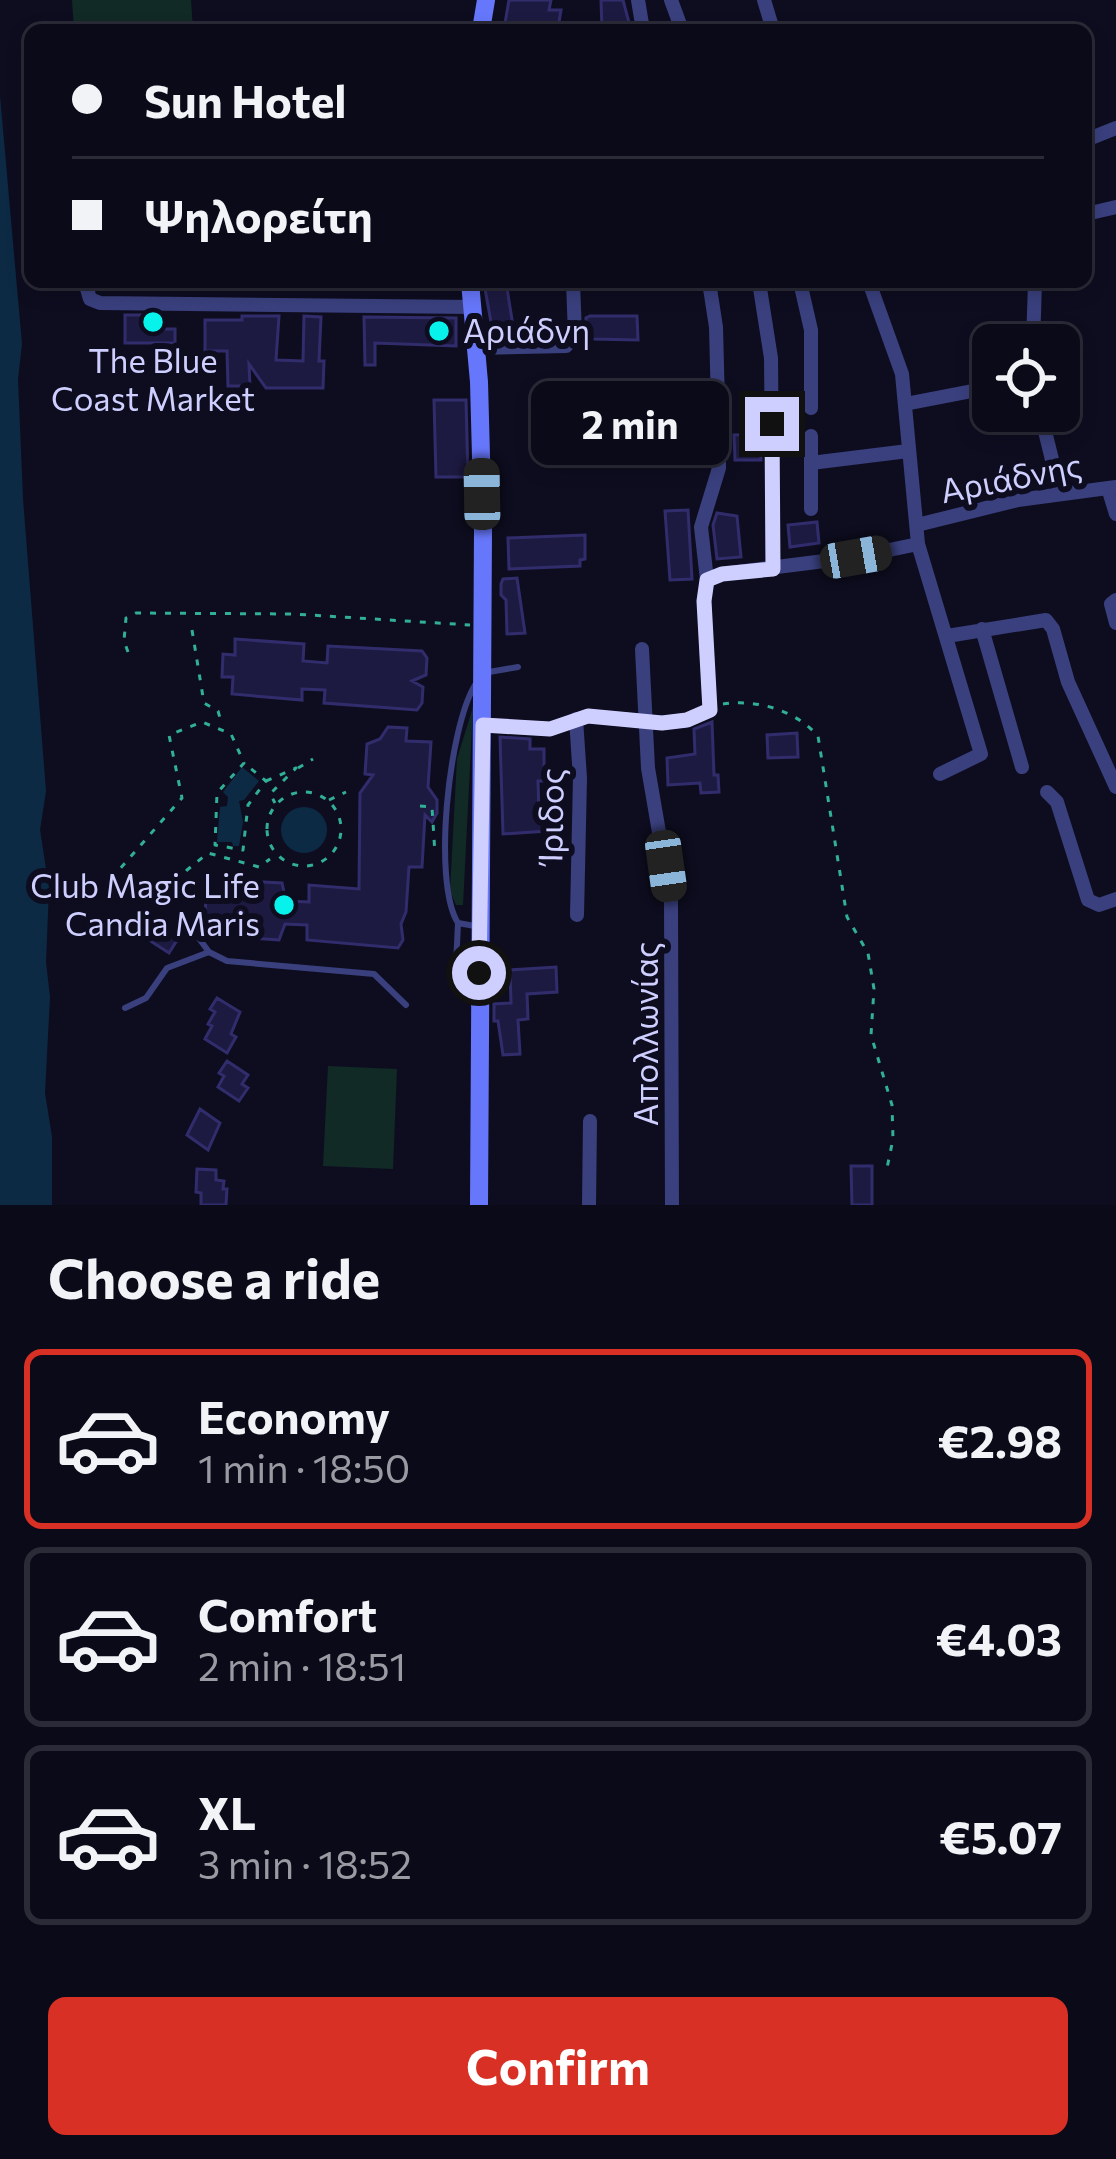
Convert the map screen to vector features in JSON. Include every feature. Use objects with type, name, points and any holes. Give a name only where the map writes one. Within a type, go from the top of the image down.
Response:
[{"type":"main road","points":[[471,288],[477,348],[484,673],[479,1205]]},
{"type":"street","points":[[87,288],[90,298],[108,303],[473,307]]},
{"type":"street","points":[[477,348],[572,343],[573,288]]},
{"type":"street","points":[[483,725],[550,729],[599,716],[646,724],[687,720],[710,710],[701,527],[718,468],[719,444],[716,326],[710,288]]},
{"type":"street","points":[[760,288],[771,358],[773,569]]},
{"type":"street","points":[[801,288],[811,330],[811,408]]},
{"type":"street","points":[[871,288],[898,358],[918,544],[981,754],[940,774]]},
{"type":"street","points":[[1034,324],[1035,288]]},
{"type":"street","points":[[904,404],[972,391]]},
{"type":"street","points":[[1045,432],[1060,492]]},
{"type":"street","points":[[811,508],[812,436]]},
{"type":"street","points":[[811,463],[908,452]]},
{"type":"street","points":[[1112,488],[1116,514]]},
{"type":"street","name":"Αριάδνης","points":[[917,525],[1060,492],[1112,488]]},
{"type":"street","points":[[707,580],[918,544]]},
{"type":"street","points":[[1116,600],[1111,604],[1116,623]]},
{"type":"street","points":[[946,636],[1046,620],[1068,682],[1116,787]]},
{"type":"street","points":[[982,629],[1022,766]]},
{"type":"street","name":"Απολλωνίας","points":[[642,649],[648,768],[671,902],[672,1205]]},
{"type":"street","name":"Ίριδος","points":[[576,719],[580,778],[577,914]]},
{"type":"street","points":[[1047,792],[1058,802],[1088,901],[1099,905],[1116,899]]},
{"type":"street","points":[[589,1205],[590,1121]]},
{"type":"lane","points":[[455,986],[458,922],[449,908],[445,873],[452,756],[471,690],[484,673],[518,667]]},
{"type":"lane","points":[[458,922],[479,927]]},
{"type":"lane","points":[[182,930],[192,929],[209,952],[227,962],[374,974],[406,1005]]},
{"type":"lane","points":[[125,1008],[146,998],[167,968],[209,952]]},
{"type":"path","points":[[128,652],[126,618],[136,613],[293,614],[478,624]]},
{"type":"path","points":[[192,630],[204,703],[218,711],[222,727]]},
{"type":"path","points":[[710,710],[726,702],[756,703],[805,721],[818,736],[847,917],[868,952],[874,989],[872,1035],[892,1105],[893,1139],[886,1173]]},
{"type":"path","points":[[111,879],[182,798],[169,735],[202,722],[222,727],[231,734],[244,763],[266,781]]},
{"type":"path","points":[[244,763],[218,794],[215,844],[243,850],[248,805],[266,781],[313,759]]},
{"type":"path","points":[[276,804],[270,794],[296,768]]},
{"type":"path","points":[[302,792],[327,801],[339,818],[339,842],[323,861],[312,866],[287,863],[270,846],[267,821],[276,804],[302,792]]},
{"type":"path","points":[[327,801],[346,792]]},
{"type":"path","points":[[420,806],[432,807],[434,854],[440,853],[448,828]]},
{"type":"path","points":[[158,906],[190,866],[208,853],[260,867],[270,859]]},
{"type":"green space","points":[[72,0],[191,0],[193,24],[74,24]]},
{"type":"green space","points":[[473,707],[463,905],[456,905],[450,891],[457,759]]},
{"type":"green space","points":[[328,1066],[397,1069],[393,1169],[323,1166]]},
{"type":"water","points":[[0,96],[22,344],[18,379],[23,499],[46,791],[40,830],[49,888],[45,1093],[52,1137],[52,1205],[0,1205]]},
{"type":"water","points":[[242,767],[259,781],[239,801],[243,822],[239,846],[233,846],[232,842],[217,842],[220,807],[227,806],[223,792]]},
{"type":"water","points":[[304,807],[320,814],[327,830],[320,846],[304,853],[288,846],[281,830],[288,814]]},
{"type":"building","points":[[509,0],[551,0],[549,10],[561,10],[559,24],[505,24]]},
{"type":"building","points":[[601,0],[623,0],[629,24],[602,24]]},
{"type":"building","points":[[485,288],[507,288],[513,326],[492,328]]},
{"type":"building","points":[[125,315],[160,315],[160,329],[175,329],[175,343],[125,343]]},
{"type":"building","points":[[242,316],[279,316],[276,360],[303,361],[304,316],[321,317],[323,388],[266,388],[249,364],[250,386],[228,386],[227,351],[205,351],[205,320],[242,320]]},
{"type":"building","points":[[590,316],[637,316],[638,340],[586,336]]},
{"type":"building","points":[[364,317],[456,318],[456,346],[375,343],[375,365],[365,365]]},
{"type":"building","points":[[434,400],[466,400],[468,477],[436,477]]},
{"type":"building","points":[[760,434],[761,460],[735,460],[734,435]]},
{"type":"building","points":[[688,510],[692,579],[670,580],[665,511]]},
{"type":"building","points":[[717,513],[737,516],[741,557],[717,559],[713,525]]},
{"type":"building","points":[[817,522],[819,543],[790,547],[788,525]]},
{"type":"building","points":[[585,535],[585,559],[580,566],[509,569],[508,538]]},
{"type":"building","points":[[517,578],[525,633],[507,634],[501,584],[503,579]]},
{"type":"building","points":[[235,639],[304,644],[303,661],[327,663],[328,646],[422,651],[427,658],[426,675],[412,681],[423,687],[422,703],[417,710],[324,703],[325,690],[302,689],[302,700],[232,694],[233,677],[222,677],[223,654],[235,655]]},
{"type":"building","points":[[712,722],[719,792],[701,793],[700,783],[668,785],[667,758],[695,754],[694,729]]},
{"type":"building","points":[[388,727],[407,728],[406,741],[431,742],[428,787],[437,800],[432,822],[425,815],[422,867],[409,867],[403,940],[398,948],[307,940],[307,925],[285,924],[279,940],[220,936],[220,918],[205,917],[206,896],[221,896],[222,880],[282,883],[286,901],[309,902],[309,885],[359,889],[360,793],[373,775],[365,774],[367,744],[380,739]]},
{"type":"building","points":[[797,733],[798,757],[768,758],[767,735]]},
{"type":"building","points":[[500,737],[530,739],[530,749],[544,749],[539,813],[546,813],[547,831],[503,834]]},
{"type":"building","points":[[141,908],[179,937],[169,953],[129,927]]},
{"type":"building","points":[[556,967],[557,992],[527,994],[528,1019],[518,1020],[520,1054],[503,1055],[494,1004],[511,1003],[510,970]]},
{"type":"building","points":[[217,998],[240,1012],[231,1034],[236,1037],[227,1053],[205,1039],[215,1012],[210,1009]]},
{"type":"building","points":[[227,1061],[248,1075],[242,1084],[248,1088],[239,1101],[218,1087],[224,1076],[219,1073]]},
{"type":"building","points":[[200,1109],[220,1123],[208,1150],[187,1135]]},
{"type":"building","points":[[851,1166],[872,1166],[872,1205],[852,1205]]},
{"type":"building","points":[[197,1169],[216,1170],[216,1180],[224,1181],[223,1189],[227,1189],[226,1205],[201,1205]]},
{"type":"place","name":"The Blue Coast Market","points":[[153,322]]},
{"type":"place","name":"Αριάδνη","points":[[439,331]]},
{"type":"place","name":"Club Magic Life Candia Maris","points":[[284,905]]},
{"type":"route","points":[[479,973],[483,725],[550,729],[588,716],[662,723],[702,716],[710,710],[707,580],[773,569],[772,424]]}]
